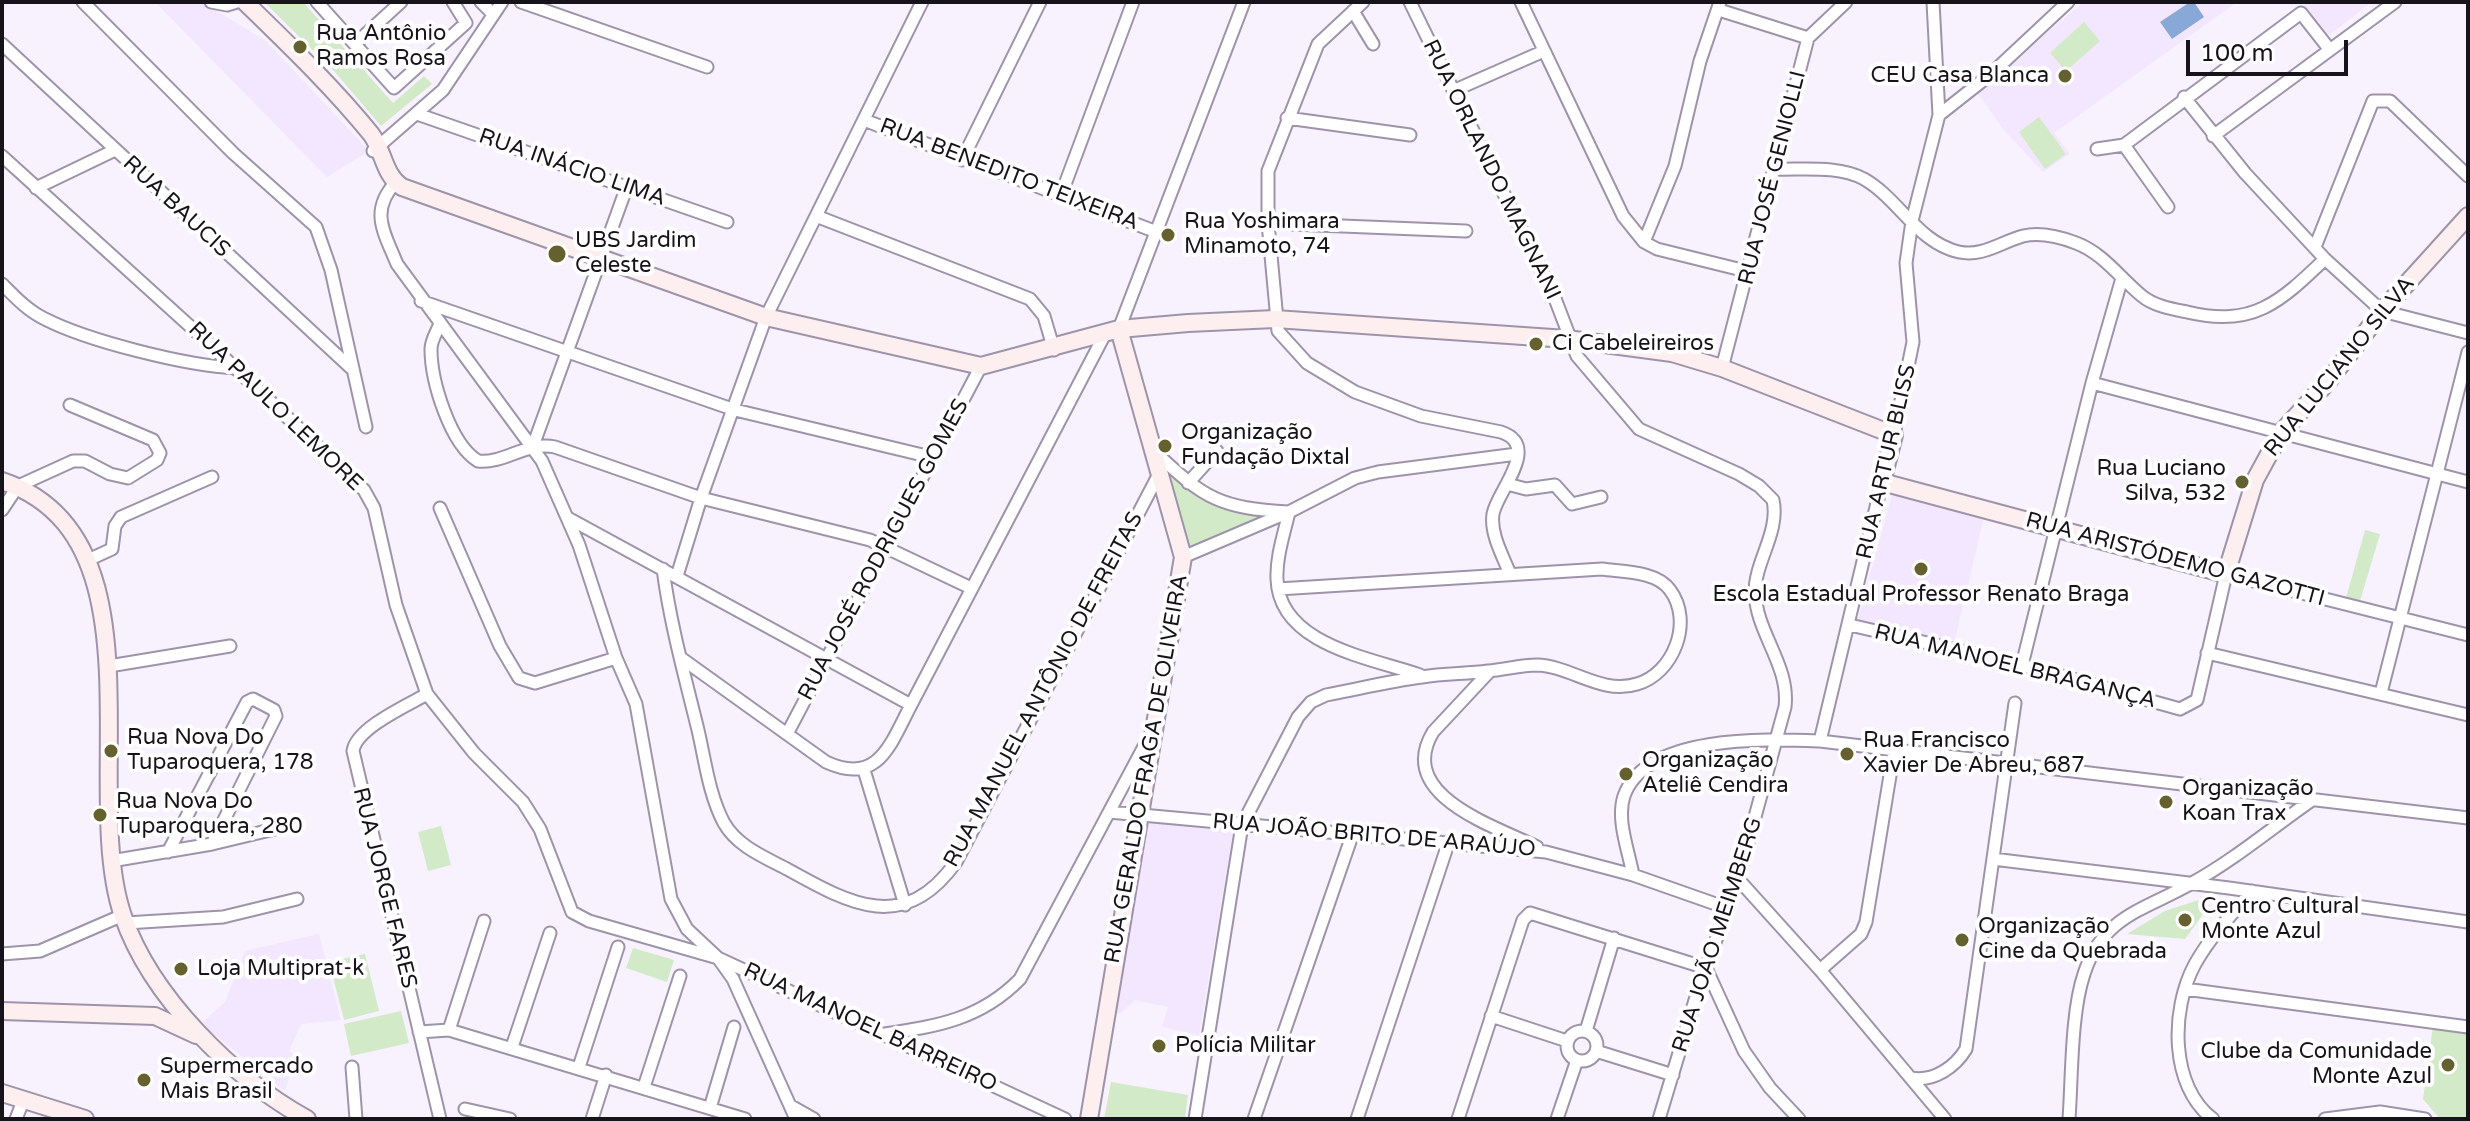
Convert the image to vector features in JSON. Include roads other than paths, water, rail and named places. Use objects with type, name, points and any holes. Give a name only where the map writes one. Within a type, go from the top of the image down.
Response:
[{"type":"street","points":[[83,2],[233,153],[316,227],[331,270],[366,427]]},
{"type":"street","points":[[211,2],[237,3],[378,152],[394,181],[422,197],[766,317],[981,366],[1054,350],[1112,332],[1275,319],[1567,339],[1650,348],[1722,368],[1894,435]]},
{"type":"street","points":[[317,2],[394,88],[466,23],[466,17],[453,2]]},
{"type":"street","points":[[355,44],[401,2]]},
{"type":"street","points":[[481,2],[493,14]]},
{"type":"street","points":[[378,152],[443,90],[502,2]]},
{"type":"street","points":[[521,2],[707,67]]},
{"type":"street","points":[[677,576],[701,498],[766,317],[922,2]]},
{"type":"street","points":[[962,160],[1040,2]]},
{"type":"street","points":[[1061,195],[1133,2]]},
{"type":"street","points":[[681,658],[839,768],[864,770],[888,747],[971,588],[1112,332],[1244,2]]},
{"type":"street","points":[[1363,2],[1318,44],[1268,171],[1268,223],[1275,319],[1285,342],[1326,378],[1421,416],[1508,435],[1516,444],[1517,465],[1496,502],[1493,524],[1510,574]]},
{"type":"street","name":"RUA ORLANDO MAGNANI","points":[[1410,2],[1554,296],[1567,339]]},
{"type":"street","points":[[1521,2],[1623,216],[1644,242],[1668,254],[1750,272]]},
{"type":"street","name":"RUA ARTUR BLISS","points":[[1820,741],[1850,625],[1913,342],[1905,279],[1912,221],[1939,115],[1933,2]]},
{"type":"street","points":[[1939,115],[1991,74],[2068,2]]},
{"type":"street","points":[[2213,136],[2395,2]]},
{"type":"street","points":[[1644,242],[1675,166],[1700,61],[1719,6],[1808,38],[1839,4]]},
{"type":"street","points":[[1353,11],[1373,44]]},
{"type":"street","points":[[2097,149],[2124,145],[2184,97],[2301,13],[2330,50]]},
{"type":"street","name":"RUA JOSÉ GENIOLLI","points":[[1722,368],[1750,272],[1808,38]]},
{"type":"street","name":"RUA BAUCIS","points":[[2,44],[352,368]]},
{"type":"street","points":[[1455,90],[1544,51]]},
{"type":"street","points":[[2184,97],[2213,136],[2325,259],[2382,311],[2468,333]]},
{"type":"street","points":[[2315,247],[2373,101],[2390,101],[2468,176]]},
{"type":"street","name":"RUA INÁCIO LIMA","points":[[417,114],[727,222]]},
{"type":"street","points":[[1287,118],[1410,135]]},
{"type":"street","name":"RUA BENEDITO TEIXEIRA","points":[[864,120],[1154,231]]},
{"type":"street","points":[[2124,145],[2168,207]]},
{"type":"street","points":[[36,188],[115,150]]},
{"type":"street","name":"RUA PAULO LEMORE","points":[[2,156],[236,368],[364,490],[374,508],[396,605],[427,694],[474,753],[523,802],[540,829],[572,912],[589,921],[718,958]]},
{"type":"street","points":[[1774,169],[1850,174],[1876,187],[1931,240],[1971,254],[2022,236],[2061,237],[2093,249],[2145,298],[2160,305],[2233,319],[2284,299],[2325,259]]},
{"type":"street","points":[[394,181],[381,200],[382,226],[397,264],[507,418],[533,446],[568,518],[641,724],[671,899],[687,929],[718,958],[740,994],[796,1119]]},
{"type":"street","points":[[533,446],[626,189]]},
{"type":"street","points":[[816,216],[1030,299],[1044,316],[1054,350]]},
{"type":"street","name":"RUA LUCIANO SILVA","points":[[2180,709],[2191,706],[2197,700],[2226,574],[2255,480],[2280,434],[2330,379],[2382,311],[2468,216]]},
{"type":"street","points":[[1268,223],[1466,231]]},
{"type":"street","points":[[2022,665],[2092,383],[2122,278]]},
{"type":"street","points":[[2,284],[29,309],[54,323],[200,365],[236,368]]},
{"type":"street","points":[[421,301],[735,410],[931,457]]},
{"type":"street","points":[[439,326],[431,349],[444,411],[456,436],[472,458],[488,462],[533,446],[555,447],[701,498],[887,546],[971,588]]},
{"type":"street","name":"RUA GERALDO FRAGA DE OLIVEIRA","points":[[1089,1119],[1183,557],[1155,452],[1112,332]]},
{"type":"street","name":"RUA JOÃO MEIMBERG","points":[[1567,339],[1577,356],[1639,429],[1739,474],[1759,486],[1773,500],[1774,518],[1755,593],[1785,681],[1778,739],[1738,879],[1706,968],[1659,1119]]},
{"type":"street","points":[[2381,693],[2468,352]]},
{"type":"street","name":"RUA JOSÉ RODRIGUES GOMES","points":[[787,734],[981,366]]},
{"type":"street","points":[[2092,383],[2468,482]]},
{"type":"street","points":[[10,484],[73,461],[85,461],[110,474],[128,478],[157,460],[160,453],[153,440],[70,405]]},
{"type":"street","points":[[1188,483],[1217,451]]},
{"type":"street","points":[[1155,452],[1205,495],[1233,507],[1289,512]]},
{"type":"street","points":[[1183,557],[1289,512],[1355,478],[1378,472],[1517,454]]},
{"type":"street","name":"RUA MANUEL ANTÔNIO DE FREITAS","points":[[905,905],[944,879],[956,862],[1160,471]]},
{"type":"street","points":[[88,560],[112,549],[115,526],[121,517],[212,477]]},
{"type":"street","name":"RUA ARISTÓDEMO GAZOTTI","points":[[1882,482],[2468,635]]},
{"type":"street","points":[[2,510],[10,484]]},
{"type":"street","points":[[10,484],[60,520],[88,560],[105,623],[109,666],[106,810],[111,861],[124,919],[164,989],[200,1037],[247,1077],[307,1119]]},
{"type":"street","points":[[1507,484],[1526,489],[1555,485],[1572,504],[1601,497]]},
{"type":"street","points":[[440,508],[500,646],[519,678],[535,683],[616,658]]},
{"type":"street","points":[[1289,512],[1277,567],[1278,589],[1293,620],[1309,634],[1423,676]]},
{"type":"street","points":[[568,518],[911,705]]},
{"type":"street","points":[[663,569],[716,806],[734,837],[841,899],[870,907],[905,905],[864,770]]},
{"type":"street","points":[[1195,1119],[1242,825],[1298,717],[1311,702],[1326,695],[1423,676],[1528,665],[1550,666],[1595,682],[1625,687],[1656,676],[1672,656],[1676,643],[1675,599],[1670,589],[1654,578],[1602,569],[1278,589]]},
{"type":"street","name":"RUA MANOEL BRAGANÇA","points":[[1850,625],[2022,665],[2180,709]]},
{"type":"street","points":[[109,666],[230,646]]},
{"type":"street","points":[[2207,653],[2468,715]]},
{"type":"street","points":[[1490,671],[1433,732],[1427,742],[1424,768],[1434,789],[1448,801],[1546,852]]},
{"type":"street","name":"RUA JORGE FARES","points":[[427,694],[366,731],[353,745],[353,751],[440,1119]]},
{"type":"street","points":[[168,852],[247,702],[253,699],[274,710],[276,716],[212,844]]},
{"type":"street","points":[[1911,1078],[1929,1077],[1951,1067],[1966,1049],[2015,703]]},
{"type":"street","points":[[884,1034],[955,1021],[1002,998],[1036,955],[1156,724]]},
{"type":"street","points":[[1633,875],[1622,811],[1624,797],[1639,773],[1667,753],[1778,739],[1820,741],[2468,818]]},
{"type":"street","points":[[1820,970],[1853,942],[1866,922],[1894,751]]},
{"type":"street","points":[[2069,1119],[2081,990],[2094,951],[2124,916],[2193,883],[2312,800]]},
{"type":"street","name":"RUA JOÃO BRITO DE ARAÚJO","points":[[1109,812],[1546,852],[1633,875],[1727,908]]},
{"type":"street","points":[[111,861],[212,844],[287,826]]},
{"type":"street","points":[[1254,1119],[1353,833]]},
{"type":"street","points":[[1357,1119],[1449,841]]},
{"type":"street","points":[[1993,859],[2193,883],[2468,922]]},
{"type":"street","points":[[1738,879],[1820,970],[1945,1119]]},
{"type":"street","points":[[2213,1119],[2192,1099],[2184,1084],[2179,1054],[2185,989],[2203,950],[2252,891]]},
{"type":"street","points":[[2,954],[40,951],[124,919],[223,917],[297,899]]},
{"type":"street","points":[[1458,1119],[1523,920],[1530,913],[1706,968],[1744,1051],[1770,1088],[1799,1119]]},
{"type":"street","points":[[449,1030],[484,921]]},
{"type":"street","points":[[512,1047],[550,933]]},
{"type":"street","points":[[1586,1031],[1614,938]]},
{"type":"street","points":[[579,1067],[618,947]]},
{"type":"street","name":"RUA MANOEL BARREIRO","points":[[718,958],[1065,1119]]},
{"type":"street","points":[[644,1087],[680,976]]},
{"type":"street","points":[[155,1016],[164,1005],[164,989]]},
{"type":"street","points":[[2185,989],[2468,1027]]},
{"type":"street","points":[[2,1011],[155,1016],[200,1037]]},
{"type":"street","points":[[1491,1016],[1567,1041]]},
{"type":"street","points":[[710,1108],[734,1027]]},
{"type":"street","points":[[419,1032],[449,1030],[745,1119]]},
{"type":"street","points":[[1586,1031],[1595,1039],[1596,1051],[1588,1059],[1577,1060],[1568,1053],[1567,1041],[1573,1033],[1586,1031]]},
{"type":"street","points":[[1596,1051],[1673,1075]]},
{"type":"street","points":[[1557,1119],[1577,1060]]},
{"type":"street","points":[[352,1067],[356,1119]]},
{"type":"street","points":[[592,1119],[606,1075]]},
{"type":"street","points":[[2,1093],[85,1119]]},
{"type":"street","points":[[16,1119],[23,1101]]},
{"type":"street","points":[[789,1105],[814,1119]]},
{"type":"street","points":[[465,1109],[510,1119]]},
{"type":"street","points":[[2325,1119],[2380,1112],[2425,1119]]},
{"type":"water","points":[[2194,2],[2204,17],[2172,39],[2160,22]]},
{"type":"place","name":"Rua Antônio Ramos Rosa","points":[[300,47]]},
{"type":"place","name":"CEU Casa Blanca","points":[[2065,76]]},
{"type":"place","name":"Rua Yoshimara Minamoto, 74","points":[[1168,235]]},
{"type":"place","name":"UBS Jardim Celeste","points":[[557,254]]},
{"type":"place","name":"Ci Cabeleireiros","points":[[1536,344]]},
{"type":"place","name":"Organização Fundação Dixtal","points":[[1165,446]]},
{"type":"place","name":"Rua Luciano Silva, 532","points":[[2242,482]]},
{"type":"place","name":"Escola Estadual Professor Renato Braga","points":[[1921,569]]},
{"type":"place","name":"Rua Nova Do Tuparoquera, 178","points":[[111,751]]},
{"type":"place","name":"Rua Francisco Xavier De Abreu, 687","points":[[1847,754]]},
{"type":"place","name":"Organização Ateliê Cendira","points":[[1626,774]]},
{"type":"place","name":"Organização Koan Trax","points":[[2166,802]]},
{"type":"place","name":"Rua Nova Do Tuparoquera, 280","points":[[100,815]]},
{"type":"place","name":"Centro Cultural Monte Azul","points":[[2185,920]]},
{"type":"place","name":"Organização Cine da Quebrada","points":[[1962,940]]},
{"type":"place","name":"Loja Multiprat-k","points":[[181,969]]},
{"type":"place","name":"Polícia Militar","points":[[1159,1046]]},
{"type":"place","name":"Clube da Comunidade Monte Azul","points":[[2448,1065]]},
{"type":"place","name":"Supermercado Mais Brasil","points":[[144,1080]]}]
